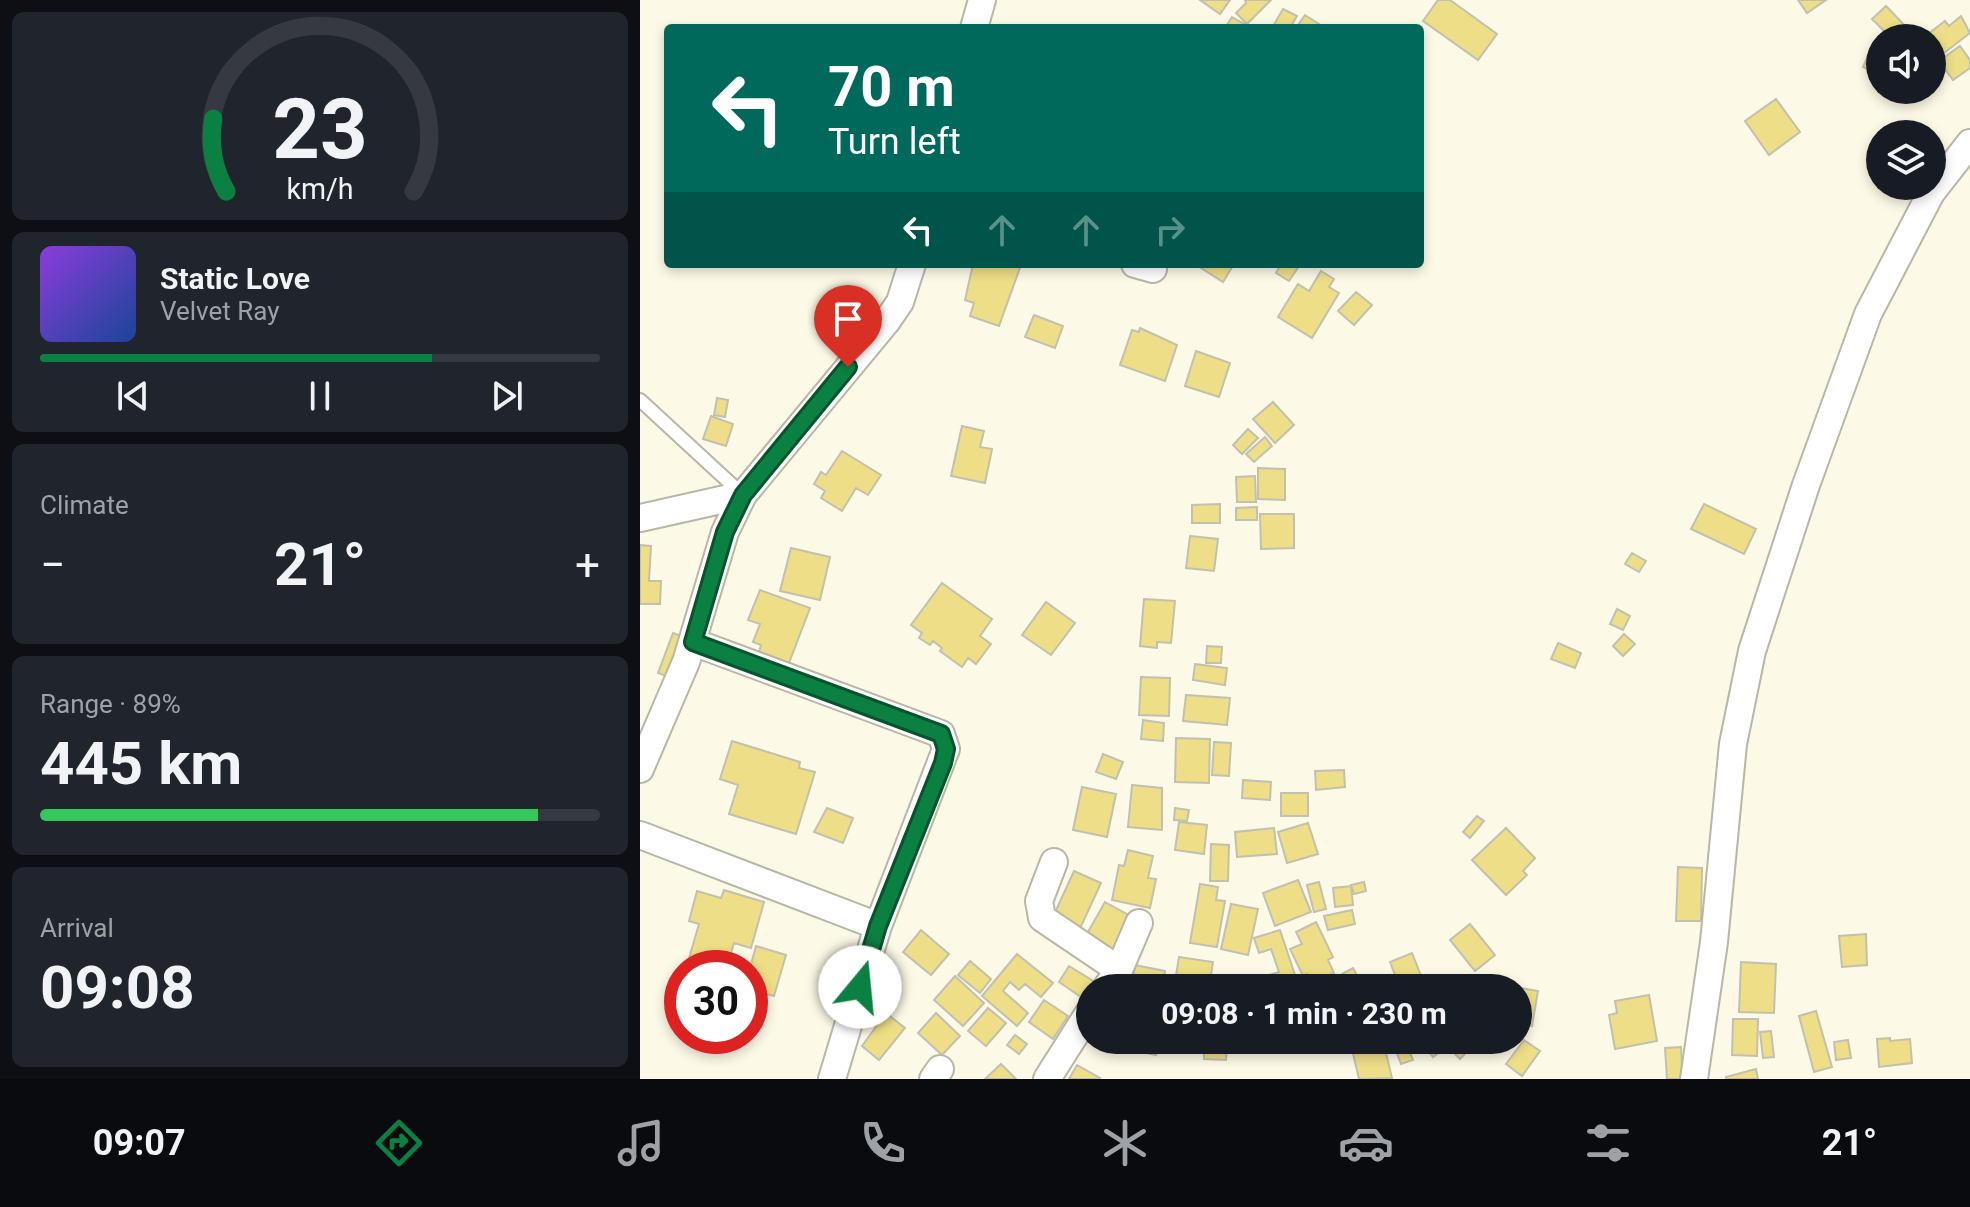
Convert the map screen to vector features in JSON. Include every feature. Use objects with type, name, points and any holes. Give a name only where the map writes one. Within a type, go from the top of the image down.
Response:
[{"type":"street","points":[[975,24],[982,0]]},
{"type":"street","points":[[1694,1079],[1714,942],[1733,744],[1752,651],[1806,485],[1868,314],[1931,193],[1970,143]]},
{"type":"street","points":[[640,769],[693,642],[725,532],[743,495],[887,321],[900,302],[911,268]]},
{"type":"street","points":[[640,518],[743,495]]},
{"type":"street","points":[[693,642],[941,734],[946,749],[878,926],[832,1079]]},
{"type":"street","points":[[640,835],[878,926]]},
{"type":"street","points":[[1054,862],[1041,892],[1042,918],[1106,974]]},
{"type":"street","points":[[1114,974],[1139,923]]},
{"type":"street","points":[[1047,1079],[1076,1033]]},
{"type":"lane","points":[[640,400],[743,495]]},
{"type":"building","points":[[1200,0],[1230,0],[1220,14]]},
{"type":"building","points":[[1245,0],[1271,0],[1247,24],[1236,13],[1246,3]]},
{"type":"building","points":[[1438,0],[1450,0],[1497,34],[1478,60],[1423,21]]},
{"type":"building","points":[[1798,0],[1826,0],[1807,13]]},
{"type":"building","points":[[1886,6],[1903,24],[1877,24],[1872,19]]},
{"type":"building","points":[[1283,9],[1297,16],[1292,24],[1274,24]]},
{"type":"building","points":[[1305,15],[1319,24],[1299,24]]},
{"type":"building","points":[[1961,16],[1970,33],[1946,52],[1946,24],[1941,24],[1945,21],[1949,26]]},
{"type":"building","points":[[1232,17],[1244,24],[1228,24]]},
{"type":"building","points":[[1960,46],[1970,60],[1970,68],[1953,80],[1946,70],[1946,56]]},
{"type":"building","points":[[1776,99],[1800,132],[1769,155],[1745,121]]},
{"type":"building","points":[[972,268],[1020,268],[999,326],[970,316],[974,303],[965,300]]},
{"type":"building","points":[[1201,268],[1232,268],[1223,282]]},
{"type":"building","points":[[1279,268],[1298,268],[1289,281],[1276,273]]},
{"type":"building","points":[[1321,271],[1334,279],[1329,287],[1339,293],[1312,338],[1278,317],[1298,284],[1309,291]]},
{"type":"building","points":[[1356,292],[1372,305],[1354,325],[1338,311]]},
{"type":"building","points":[[1034,315],[1063,326],[1055,348],[1025,337]]},
{"type":"building","points":[[1140,328],[1177,345],[1165,381],[1120,365],[1132,330],[1139,332]]},
{"type":"building","points":[[1196,351],[1230,363],[1219,397],[1185,386]]},
{"type":"building","points":[[717,398],[728,400],[725,417],[714,415]]},
{"type":"building","points":[[1273,402],[1294,425],[1275,443],[1253,419]]},
{"type":"building","points":[[711,416],[733,424],[726,446],[703,439]]},
{"type":"building","points":[[962,426],[984,431],[980,447],[992,449],[985,483],[951,476]]},
{"type":"building","points":[[1248,429],[1258,438],[1242,454],[1233,445]]},
{"type":"building","points":[[1265,437],[1272,446],[1254,462],[1246,454]]},
{"type":"building","points":[[842,451],[881,475],[868,495],[856,488],[842,511],[821,498],[825,491],[814,484],[821,472],[826,475]]},
{"type":"building","points":[[1258,468],[1285,469],[1285,500],[1258,499]]},
{"type":"building","points":[[1255,476],[1256,502],[1237,502],[1236,477]]},
{"type":"building","points":[[1220,504],[1220,523],[1192,523],[1192,505]]},
{"type":"building","points":[[1704,504],[1756,529],[1744,554],[1691,529]]},
{"type":"building","points":[[1257,507],[1257,520],[1236,520],[1236,508]]},
{"type":"building","points":[[1260,514],[1294,514],[1294,548],[1261,549]]},
{"type":"building","points":[[1190,536],[1218,539],[1214,571],[1186,568]]},
{"type":"building","points":[[640,545],[651,546],[649,581],[661,581],[660,604],[640,604]]},
{"type":"building","points":[[791,548],[830,557],[820,600],[780,591]]},
{"type":"building","points":[[1632,553],[1646,561],[1639,572],[1625,564]]},
{"type":"building","points":[[942,583],[992,619],[980,636],[991,644],[976,664],[968,658],[962,667],[940,651],[942,648],[933,641],[930,645],[919,638],[922,633],[911,625]]},
{"type":"building","points":[[760,590],[810,608],[789,663],[759,652],[761,645],[753,642],[760,624],[748,620]]},
{"type":"building","points":[[1144,599],[1175,601],[1171,643],[1157,642],[1157,648],[1140,646]]},
{"type":"building","points":[[1046,602],[1075,623],[1051,655],[1022,635]]},
{"type":"building","points":[[1617,609],[1630,616],[1623,630],[1610,624]]},
{"type":"building","points":[[673,633],[686,638],[672,678],[658,673]]},
{"type":"building","points":[[1624,634],[1635,644],[1623,656],[1613,646]]},
{"type":"building","points":[[1558,643],[1581,653],[1575,668],[1551,659]]},
{"type":"building","points":[[1207,646],[1222,647],[1221,663],[1206,663]]},
{"type":"building","points":[[1195,664],[1227,668],[1225,685],[1193,680]]},
{"type":"building","points":[[1141,677],[1170,678],[1169,716],[1139,715]]},
{"type":"building","points":[[1186,695],[1230,698],[1227,725],[1183,721]]},
{"type":"building","points":[[1143,720],[1164,723],[1163,741],[1141,739]]},
{"type":"building","points":[[1176,738],[1210,739],[1209,783],[1175,782]]},
{"type":"building","points":[[732,741],[800,762],[799,768],[815,772],[796,834],[729,814],[738,785],[720,779]]},
{"type":"building","points":[[1214,742],[1231,743],[1229,776],[1212,775]]},
{"type":"building","points":[[1103,754],[1123,762],[1116,779],[1096,772]]},
{"type":"building","points":[[1344,770],[1345,787],[1316,790],[1315,771]]},
{"type":"building","points":[[1243,780],[1271,782],[1270,800],[1242,798]]},
{"type":"building","points":[[1132,785],[1162,788],[1162,830],[1128,827]]},
{"type":"building","points":[[1082,787],[1116,794],[1107,837],[1073,830]]},
{"type":"building","points":[[1281,793],[1308,793],[1308,816],[1281,816]]},
{"type":"building","points":[[827,808],[853,818],[843,843],[814,832]]},
{"type":"building","points":[[1175,808],[1189,810],[1187,821],[1174,820]]},
{"type":"building","points":[[1477,816],[1484,821],[1470,838],[1463,832]]},
{"type":"building","points":[[1179,822],[1207,825],[1204,854],[1175,850]]},
{"type":"building","points":[[1308,823],[1318,854],[1287,863],[1278,832]]},
{"type":"building","points":[[1274,828],[1277,854],[1237,857],[1235,832]]},
{"type":"building","points":[[1506,828],[1535,858],[1523,871],[1527,875],[1506,895],[1472,860]]},
{"type":"building","points":[[1211,844],[1229,845],[1228,881],[1210,881]]},
{"type":"building","points":[[1128,850],[1153,856],[1148,878],[1156,879],[1150,908],[1112,900],[1119,865],[1124,866]]},
{"type":"building","points":[[1678,867],[1702,868],[1701,921],[1676,921]]},
{"type":"building","points":[[1074,871],[1101,883],[1078,933],[1051,921]]},
{"type":"building","points":[[1298,880],[1311,912],[1275,926],[1263,893]]},
{"type":"building","points":[[1319,882],[1326,909],[1314,912],[1307,885]]},
{"type":"building","points":[[1364,882],[1366,891],[1354,894],[1351,885]]},
{"type":"building","points":[[1200,884],[1218,887],[1216,900],[1225,901],[1217,947],[1190,943]]},
{"type":"building","points":[[1351,886],[1353,905],[1335,907],[1333,888]]},
{"type":"building","points":[[724,890],[764,902],[751,948],[734,943],[732,950],[691,950],[699,924],[689,921],[697,891],[721,898]]},
{"type":"building","points":[[1105,902],[1132,917],[1115,957],[1084,939]]},
{"type":"building","points":[[1231,904],[1258,909],[1248,955],[1221,949]]},
{"type":"building","points":[[1352,910],[1355,924],[1328,930],[1324,916]]},
{"type":"building","points":[[1316,922],[1333,957],[1328,960],[1334,973],[1302,974],[1290,949],[1302,944],[1296,932]]},
{"type":"building","points":[[1470,924],[1495,955],[1475,971],[1450,940]]},
{"type":"building","points":[[921,930],[949,954],[931,975],[903,952]]},
{"type":"building","points":[[1280,930],[1295,974],[1272,974],[1279,972],[1271,949],[1259,953],[1254,938]]},
{"type":"building","points":[[1866,934],[1867,965],[1842,967],[1839,936]]},
{"type":"building","points":[[756,946],[786,955],[774,996],[768,994],[768,950],[755,950]]},
{"type":"building","points":[[1412,953],[1420,974],[1395,974],[1390,962]]},
{"type":"building","points":[[1017,954],[1053,983],[1041,997],[1025,984],[1019,990],[1010,982],[1003,991],[1028,1013],[1017,1026],[982,996]]},
{"type":"building","points":[[1179,957],[1213,962],[1211,974],[1176,974]]},
{"type":"building","points":[[970,961],[991,979],[980,993],[958,975]]},
{"type":"building","points":[[1741,962],[1776,964],[1774,1013],[1739,1012]]},
{"type":"building","points":[[1135,965],[1165,971],[1164,974],[1133,974]]},
{"type":"building","points":[[1069,966],[1082,974],[1076,974],[1076,994],[1059,982]]},
{"type":"building","points":[[1353,968],[1356,974],[1342,974]]},
{"type":"building","points":[[955,976],[984,1003],[963,1026],[934,1000]]},
{"type":"building","points":[[1532,990],[1538,991],[1532,1026]]},
{"type":"building","points":[[1649,995],[1657,1041],[1615,1049],[1609,1015],[1617,1013],[1615,1001]]},
{"type":"building","points":[[1044,1000],[1068,1016],[1053,1039],[1029,1022]]},
{"type":"building","points":[[988,1008],[1006,1023],[986,1046],[968,1031]]},
{"type":"building","points":[[1816,1011],[1832,1067],[1814,1072],[1799,1016]]},
{"type":"building","points":[[886,1013],[905,1028],[879,1060],[862,1046]]},
{"type":"building","points":[[936,1013],[960,1036],[942,1055],[918,1033]]},
{"type":"building","points":[[1733,1019],[1758,1019],[1757,1056],[1732,1055]]},
{"type":"building","points":[[1771,1031],[1774,1057],[1763,1058],[1760,1032]]},
{"type":"building","points":[[1015,1035],[1027,1044],[1019,1054],[1007,1045]]},
{"type":"building","points":[[1890,1038],[1890,1041],[1910,1039],[1912,1063],[1879,1067],[1877,1039]]},
{"type":"building","points":[[1848,1040],[1851,1058],[1836,1060],[1834,1042]]},
{"type":"building","points":[[1532,1046],[1540,1051],[1522,1076],[1506,1064],[1514,1054],[1532,1054]]},
{"type":"building","points":[[1681,1047],[1682,1065],[1690,1064],[1691,1079],[1667,1079],[1665,1048]]},
{"type":"building","points":[[1204,1054],[1226,1054],[1226,1060],[1204,1059]]},
{"type":"building","points":[[1353,1054],[1386,1054],[1392,1078],[1359,1079]]},
{"type":"building","points":[[1397,1054],[1411,1054],[1413,1060],[1401,1064]]},
{"type":"building","points":[[1001,1064],[1016,1079],[985,1079]]},
{"type":"building","points":[[1077,1065],[1100,1078],[1069,1079]]},
{"type":"building","points":[[1756,1069],[1758,1079],[1726,1079],[1726,1077]]},
{"type":"route","points":[[848,367],[743,495],[725,532],[693,642],[941,734],[946,749],[943,763],[878,926],[860,987]]}]
